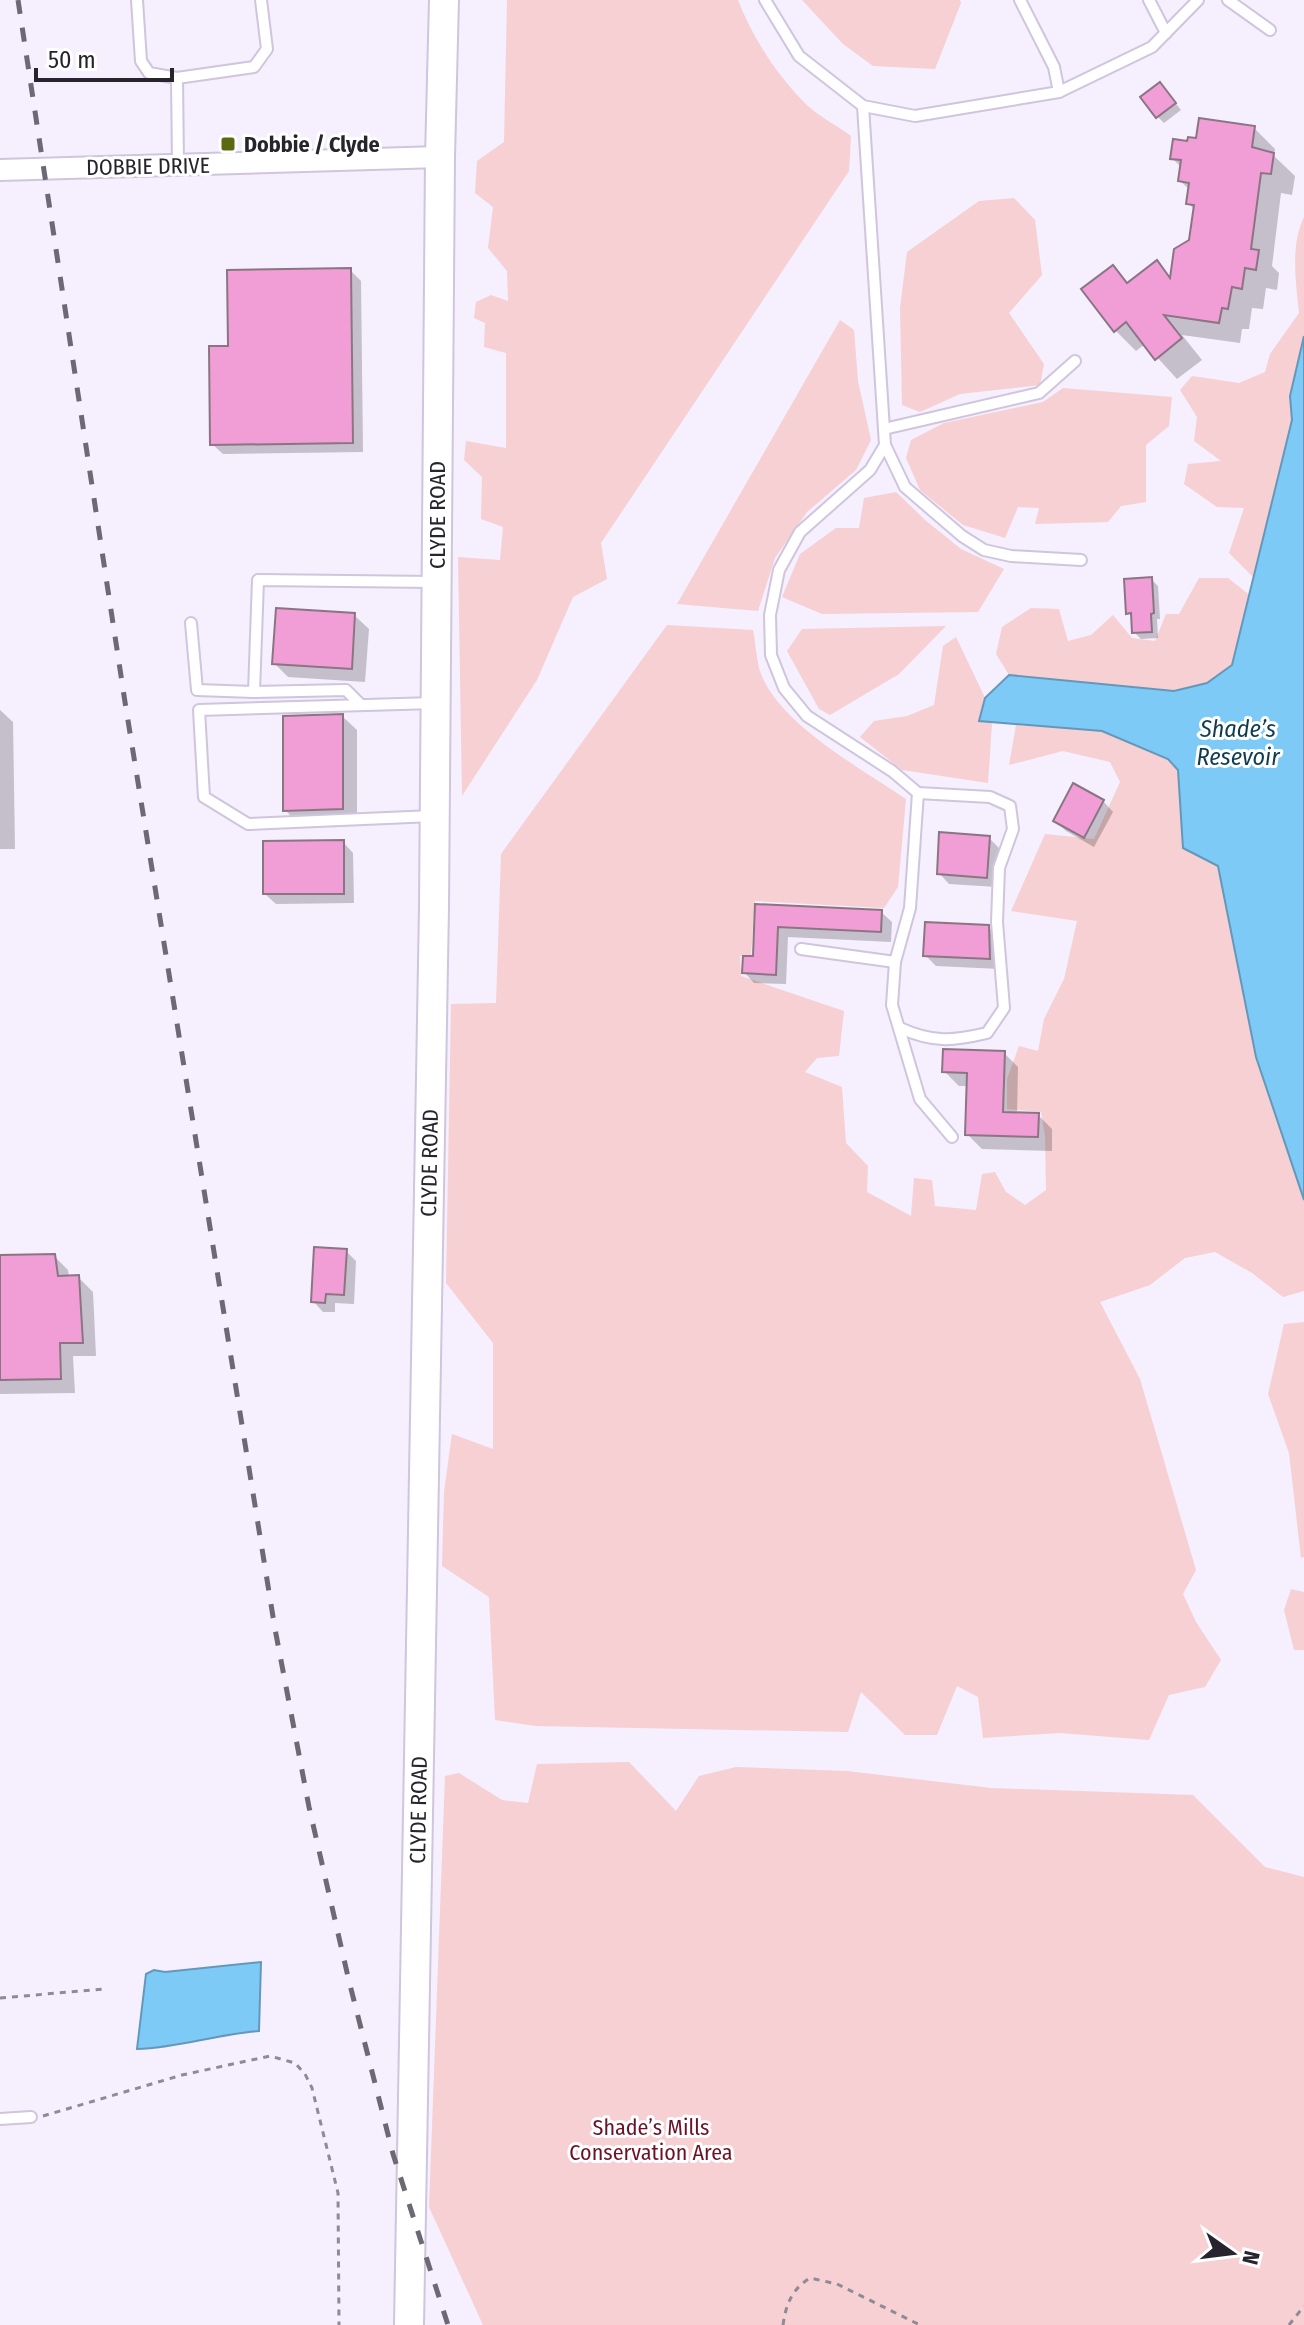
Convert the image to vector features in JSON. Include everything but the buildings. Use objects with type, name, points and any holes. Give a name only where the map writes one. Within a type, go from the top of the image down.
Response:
[{"type":"main road","name":"CLYDE ROAD","points":[[409,2325],[435,816],[444,0]]},
{"type":"street","name":"DOBBIE DRIVE","points":[[0,170],[440,157]]},
{"type":"lane","points":[[137,0],[141,61],[149,73],[177,78],[254,67],[267,49],[261,0]]},
{"type":"lane","points":[[765,0],[799,56],[863,106],[915,116],[1059,92],[1152,47],[1198,0]]},
{"type":"lane","points":[[1020,0],[1054,67],[1059,92]]},
{"type":"lane","points":[[1149,0],[1166,33]]},
{"type":"lane","points":[[1228,0],[1270,30]]},
{"type":"lane","points":[[177,78],[178,165]]},
{"type":"lane","points":[[863,106],[885,445],[905,487],[962,536],[984,550],[1011,556],[1081,560]]},
{"type":"lane","points":[[884,429],[1039,393],[1075,361]]},
{"type":"lane","points":[[885,445],[870,470],[800,532],[779,570],[770,615],[771,655],[784,688],[807,716],[892,771],[918,793],[990,797],[1010,806],[1013,829],[999,868],[997,922],[1004,1008],[987,1033],[952,1041],[919,1037],[900,1028]]},
{"type":"lane","points":[[254,692],[258,580],[436,582]]},
{"type":"lane","points":[[191,623],[197,690],[346,690],[360,704]]},
{"type":"lane","points":[[435,816],[248,824],[204,797],[199,710],[436,703]]},
{"type":"lane","points":[[918,793],[910,908],[895,962],[892,1005],[920,1099],[952,1137]]},
{"type":"lane","points":[[801,949],[895,962]]},
{"type":"lane","points":[[0,2119],[31,2117]]},
{"type":"path","points":[[0,1998],[104,1989]]},
{"type":"path","points":[[31,2117],[47,2116],[182,2075],[237,2062],[270,2056],[295,2063],[312,2088],[338,2193],[339,2325]]},
{"type":"path","points":[[783,2325],[785,2307],[797,2286],[810,2278],[837,2284],[920,2325]]},
{"type":"path","points":[[1289,2325],[1304,2306]]},
{"type":"green space","points":[[507,0],[738,0],[765,52],[791,88],[812,109],[851,136],[849,171],[601,543],[607,579],[573,597],[537,680],[462,796],[458,557],[500,560],[503,527],[481,519],[482,477],[464,460],[466,441],[506,448],[506,353],[484,347],[485,323],[474,318],[476,302],[491,295],[508,301],[507,271],[488,248],[493,207],[475,193],[477,161],[504,142]]},
{"type":"green space","points":[[802,0],[960,0],[961,3],[935,69],[873,66],[843,44]]},
{"type":"green space","points":[[1014,198],[1035,220],[1042,275],[1009,313],[1044,364],[1040,385],[960,394],[920,412],[902,405],[900,308],[907,252],[979,201]]},
{"type":"green space","points":[[1304,217],[1304,1291],[1283,1297],[1252,1273],[1215,1252],[1185,1258],[1150,1285],[1100,1302],[1140,1379],[1196,1570],[1183,1594],[1196,1622],[1221,1660],[1205,1687],[1169,1695],[1149,1740],[1060,1733],[983,1738],[978,1697],[957,1686],[937,1735],[905,1735],[861,1692],[848,1732],[536,1726],[495,1720],[489,1597],[442,1566],[444,1492],[452,1434],[493,1449],[493,1343],[446,1283],[451,1004],[496,1003],[501,854],[667,625],[753,630],[761,674],[786,711],[824,744],[906,799],[898,887],[884,908],[755,901],[751,955],[740,956],[741,976],[844,1011],[839,1056],[817,1058],[805,1072],[842,1087],[846,1143],[868,1166],[867,1192],[911,1216],[914,1178],[932,1180],[935,1206],[976,1210],[982,1174],[995,1172],[1006,1192],[1025,1205],[1046,1190],[1045,1136],[1041,1112],[1007,1109],[1007,1079],[1019,1046],[1038,1051],[1044,1019],[1064,979],[1077,921],[1011,911],[1045,834],[1094,839],[1120,782],[1110,762],[1063,751],[1009,765],[1016,725],[1102,731],[1168,759],[1178,770],[1183,848],[1232,666],[1207,683],[1174,691],[1009,675],[996,654],[1002,627],[1031,608],[1059,609],[1068,641],[1091,635],[1113,615],[1132,638],[1155,641],[1166,614],[1179,614],[1199,578],[1228,578],[1251,596],[1255,579],[1229,553],[1244,508],[1217,507],[1184,484],[1188,464],[1221,461],[1194,441],[1197,417],[1180,390],[1192,376],[1239,383],[1265,372],[1270,354],[1299,313],[1295,252]]},
{"type":"green space","points":[[840,320],[854,330],[858,381],[871,440],[856,470],[807,512],[775,558],[758,611],[677,604]]},
{"type":"green space","points":[[1063,388],[1172,397],[1169,426],[1146,445],[1146,502],[1121,506],[1108,522],[1035,524],[1039,508],[1018,507],[1005,538],[963,525],[920,490],[906,458],[911,440],[944,423],[1043,402]]},
{"type":"green space","points":[[896,492],[961,549],[1004,569],[978,612],[822,614],[782,597],[800,554],[836,528],[859,528],[864,498]]},
{"type":"green space","points":[[946,626],[899,674],[830,715],[819,709],[787,651],[802,629]]},
{"type":"green space","points":[[956,637],[985,698],[979,721],[992,723],[988,783],[902,770],[860,737],[874,721],[907,716],[934,705],[943,646]]},
{"type":"green space","points":[[1304,1322],[1304,1557],[1301,1558],[1289,1453],[1268,1394],[1284,1324]]},
{"type":"green space","points":[[1291,1589],[1304,1592],[1304,1650],[1294,1650],[1284,1610]]},
{"type":"green space","name":"Shade’s Mills Conservation Area","points":[[629,1762],[676,1811],[699,1776],[736,1767],[847,1771],[991,1788],[1193,1795],[1265,1867],[1304,1877],[1304,2325],[483,2325],[429,2207],[445,1776],[459,1773],[502,1800],[528,1803],[537,1764]]},
{"type":"water","name":"Shade’s Resevoir","points":[[1304,336],[1304,1200],[1256,1057],[1218,866],[1183,848],[1178,770],[1168,759],[1102,731],[979,721],[985,698],[1009,675],[1174,691],[1207,683],[1232,665],[1292,420],[1290,396]]},
{"type":"water","points":[[261,1962],[259,2031],[137,2049],[146,1974],[154,1970],[165,1972]]},
{"type":"railway","points":[[18,0],[125,702],[275,1629],[309,1807],[349,1981],[393,2154],[448,2325]]},
{"type":"place","name":"Dobbie / Clyde","points":[[228,144]]}]
